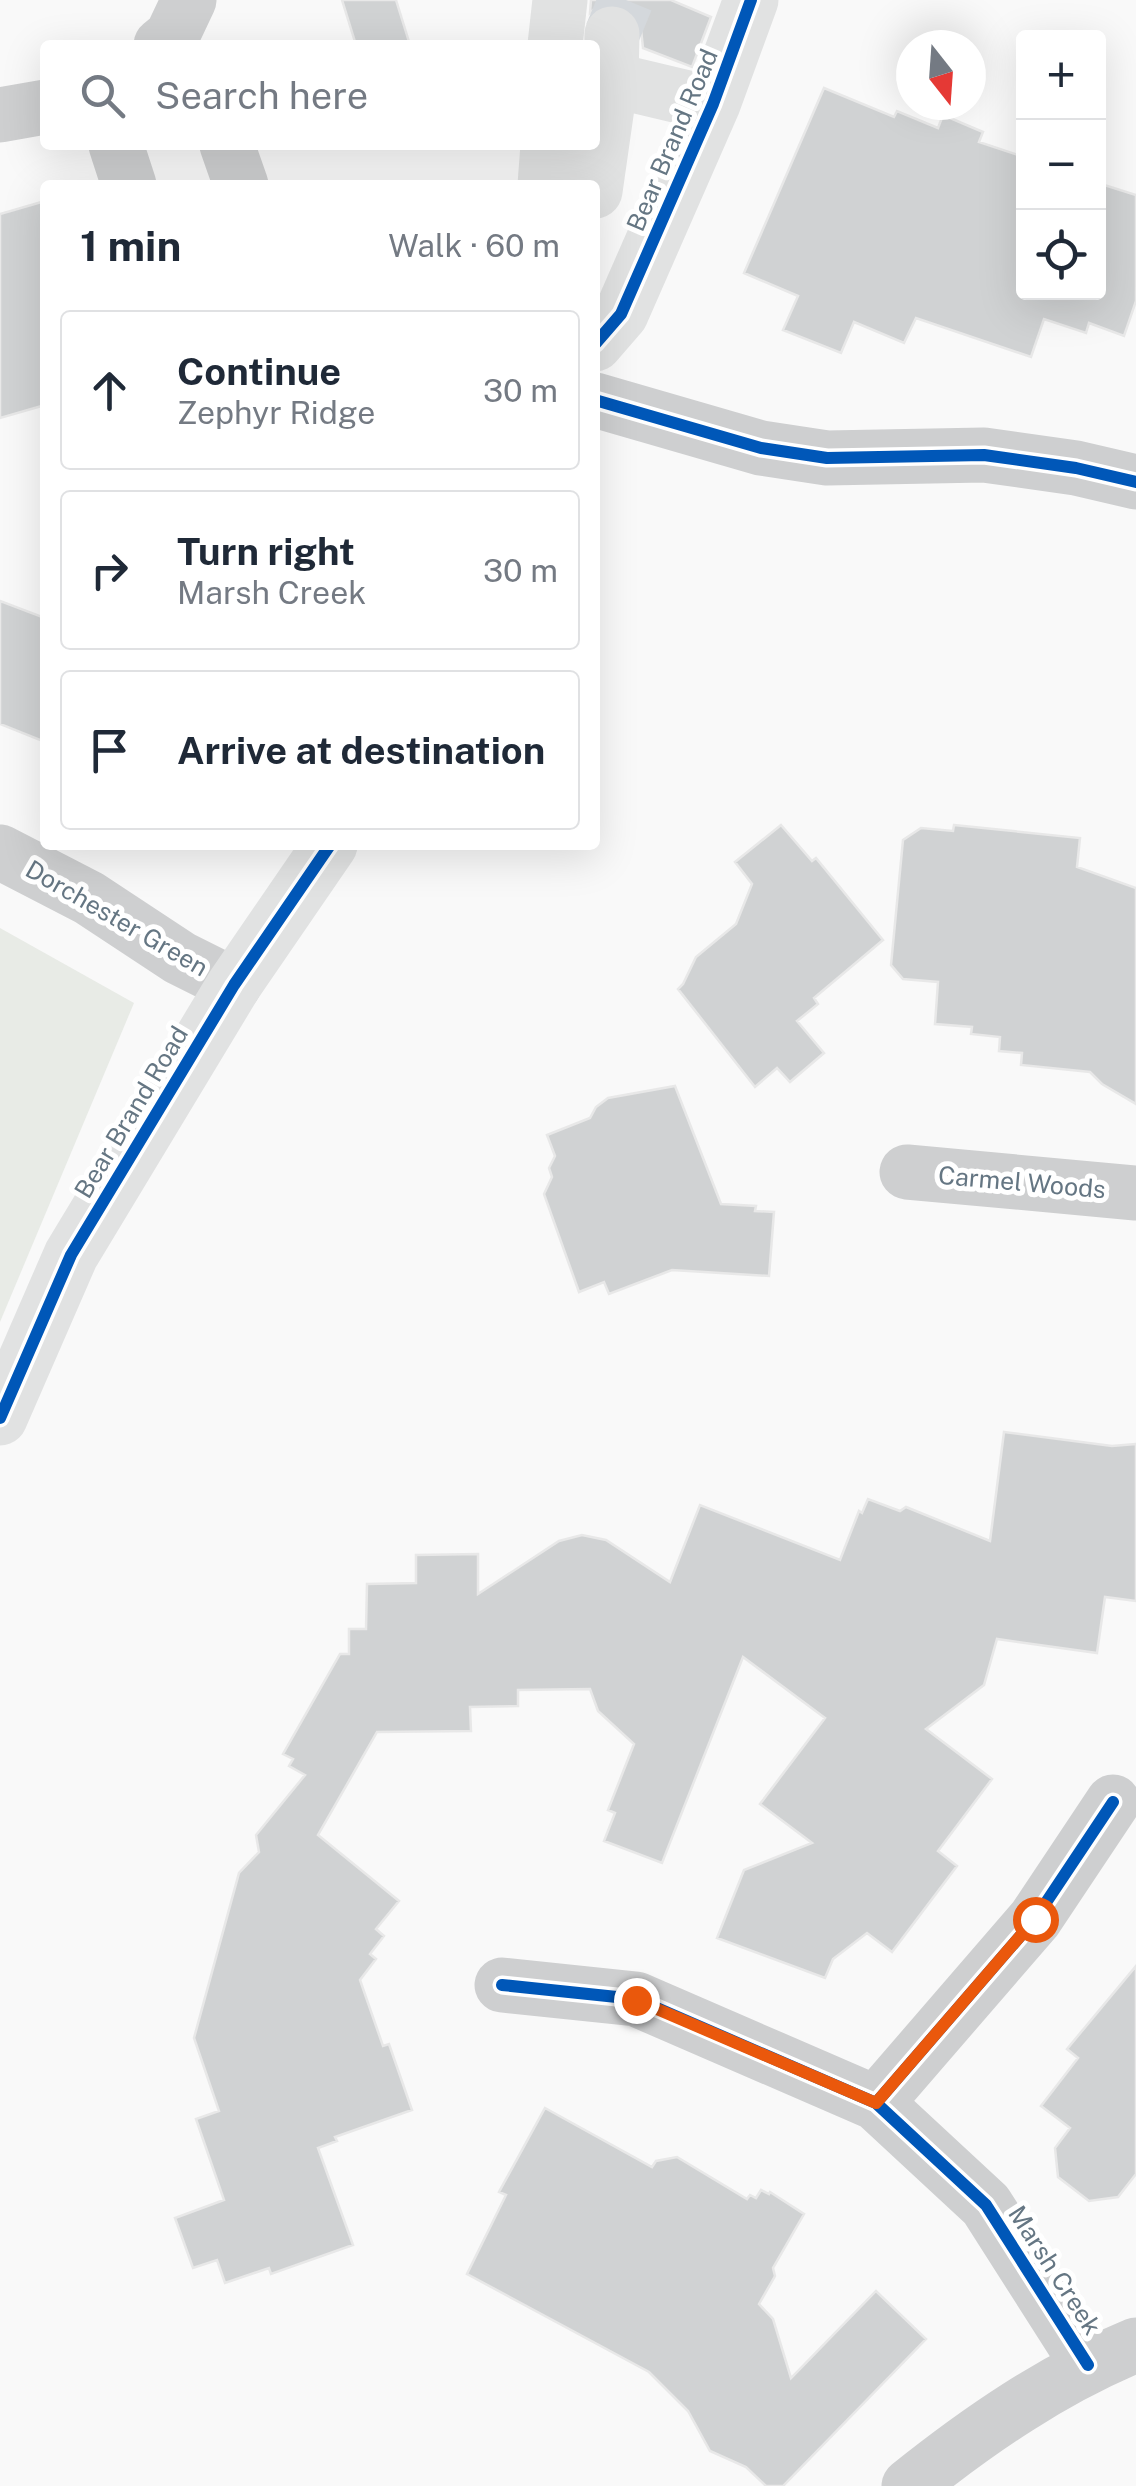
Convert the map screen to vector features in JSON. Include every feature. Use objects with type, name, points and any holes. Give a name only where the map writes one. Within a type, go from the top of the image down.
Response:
[{"type":"street","points":[[556,40],[560,0]]},
{"type":"street","name":"Bear Brand Road","points":[[600,338],[621,314],[714,104],[752,0]]},
{"type":"street","points":[[600,133],[606,63],[714,104]]},
{"type":"street","points":[[0,116],[40,108]]},
{"type":"street","points":[[118,150],[127,180]]},
{"type":"street","points":[[229,150],[239,180]]},
{"type":"street","points":[[545,180],[548,150]]},
{"type":"street","points":[[596,180],[599,150]]},
{"type":"street","points":[[600,401],[761,448],[811,456],[984,455],[1076,468],[1136,482]]},
{"type":"street","name":"Bear Brand Road","points":[[0,1418],[71,1255],[234,985],[327,850]]},
{"type":"street","name":"Dorchester Green","points":[[0,852],[89,898],[180,958],[234,985]]},
{"type":"street","name":"Carmel Woods","points":[[908,1172],[1136,1193]]},
{"type":"street","points":[[876,2103],[1035,1919],[1114,1802]]},
{"type":"street","name":"Marsh Creek","points":[[502,1984],[636,2000],[876,2103],[986,2205],[1112,2355]]},
{"type":"street","points":[[910,2486],[1010,2412],[1112,2355]]},
{"type":"shaded area","points":[[0,928],[134,1003],[0,1322]]},
{"type":"building","points":[[342,0],[396,0],[408,40],[354,40]]},
{"type":"building","points":[[591,0],[671,0],[711,17],[692,67],[643,48],[640,20],[629,8],[612,3],[598,6],[590,13]]},
{"type":"building","points":[[824,88],[894,117],[896,113],[896,120],[919,120],[938,128],[941,120],[955,120],[983,132],[979,142],[1016,154],[1016,300],[1106,300],[1106,186],[1136,195],[1136,301],[1124,336],[1089,323],[1086,333],[1044,319],[1031,357],[916,318],[904,343],[854,322],[841,353],[783,330],[798,296],[744,273]]},
{"type":"building","points":[[40,202],[40,406],[0,418],[0,214]]},
{"type":"building","points":[[0,601],[40,616],[40,740],[0,724]]},
{"type":"building","points":[[781,825],[812,861],[816,858],[883,940],[814,998],[818,1004],[797,1021],[824,1053],[790,1082],[777,1068],[755,1087],[678,989],[696,957],[736,924],[752,884],[735,862]]},
{"type":"building","points":[[954,825],[1080,838],[1077,867],[1136,888],[1136,1104],[1090,1072],[1021,1065],[1022,1053],[999,1051],[1000,1037],[971,1034],[972,1027],[935,1024],[938,982],[903,979],[891,965],[903,840],[921,828],[953,831]]},
{"type":"building","points":[[675,1086],[721,1204],[756,1206],[755,1211],[774,1212],[769,1276],[672,1270],[609,1294],[604,1282],[579,1292],[544,1194],[555,1156],[547,1135],[590,1118],[608,1098]]},
{"type":"building","points":[[1004,1432],[1112,1446],[1136,1444],[1136,1601],[1105,1597],[1097,1653],[997,1639],[984,1685],[926,1729],[992,1779],[938,1851],[957,1866],[892,1952],[867,1933],[833,1959],[825,1978],[717,1938],[744,1870],[812,1843],[760,1804],[825,1718],[743,1657],[662,1863],[604,1841],[615,1813],[608,1810],[634,1744],[598,1711],[590,1689],[518,1690],[518,1706],[470,1707],[471,1731],[377,1732],[318,1835],[399,1901],[376,1929],[384,1936],[370,1954],[376,1959],[360,1980],[383,2046],[389,2044],[412,2110],[335,2137],[337,2141],[318,2148],[353,2245],[271,2274],[269,2268],[225,2283],[217,2260],[193,2268],[175,2218],[224,2200],[196,2119],[219,2111],[194,2038],[239,1873],[259,1852],[256,1835],[305,1775],[289,1766],[293,1759],[283,1754],[340,1654],[349,1654],[349,1629],[366,1629],[367,1584],[416,1583],[416,1555],[478,1554],[478,1594],[559,1541],[582,1535],[606,1540],[670,1582],[700,1505],[840,1560],[859,1511],[862,1513],[868,1499],[900,1511],[906,1507],[990,1541]]},
{"type":"building","points":[[1136,1966],[1136,2174],[1118,2197],[1089,2201],[1058,2177],[1055,2148],[1070,2128],[1041,2106],[1078,2058],[1067,2049]]},
{"type":"building","points":[[545,2108],[652,2167],[656,2161],[677,2157],[747,2199],[750,2195],[756,2198],[761,2190],[770,2192],[804,2214],[773,2268],[775,2276],[759,2304],[773,2319],[791,2378],[876,2291],[926,2339],[783,2486],[766,2486],[746,2467],[710,2451],[688,2411],[649,2372],[467,2274],[506,2195],[499,2192]]},
{"type":"tunnel","points":[[612,34],[626,0]]},
{"type":"cycle path","points":[[600,338],[621,314],[713,104],[751,0]]},
{"type":"cycle path","points":[[600,401],[761,448],[827,458],[984,455],[1076,468],[1136,482]]},
{"type":"cycle path","points":[[0,1418],[71,1255],[234,985],[327,850]]},
{"type":"cycle path","points":[[876,2103],[1035,1919],[1113,1802]]},
{"type":"cycle path","points":[[502,1985],[636,1999],[876,2103],[986,2205],[1088,2365]]},
{"type":"route","points":[[636,2000],[876,2103],[1035,1919]]}]
